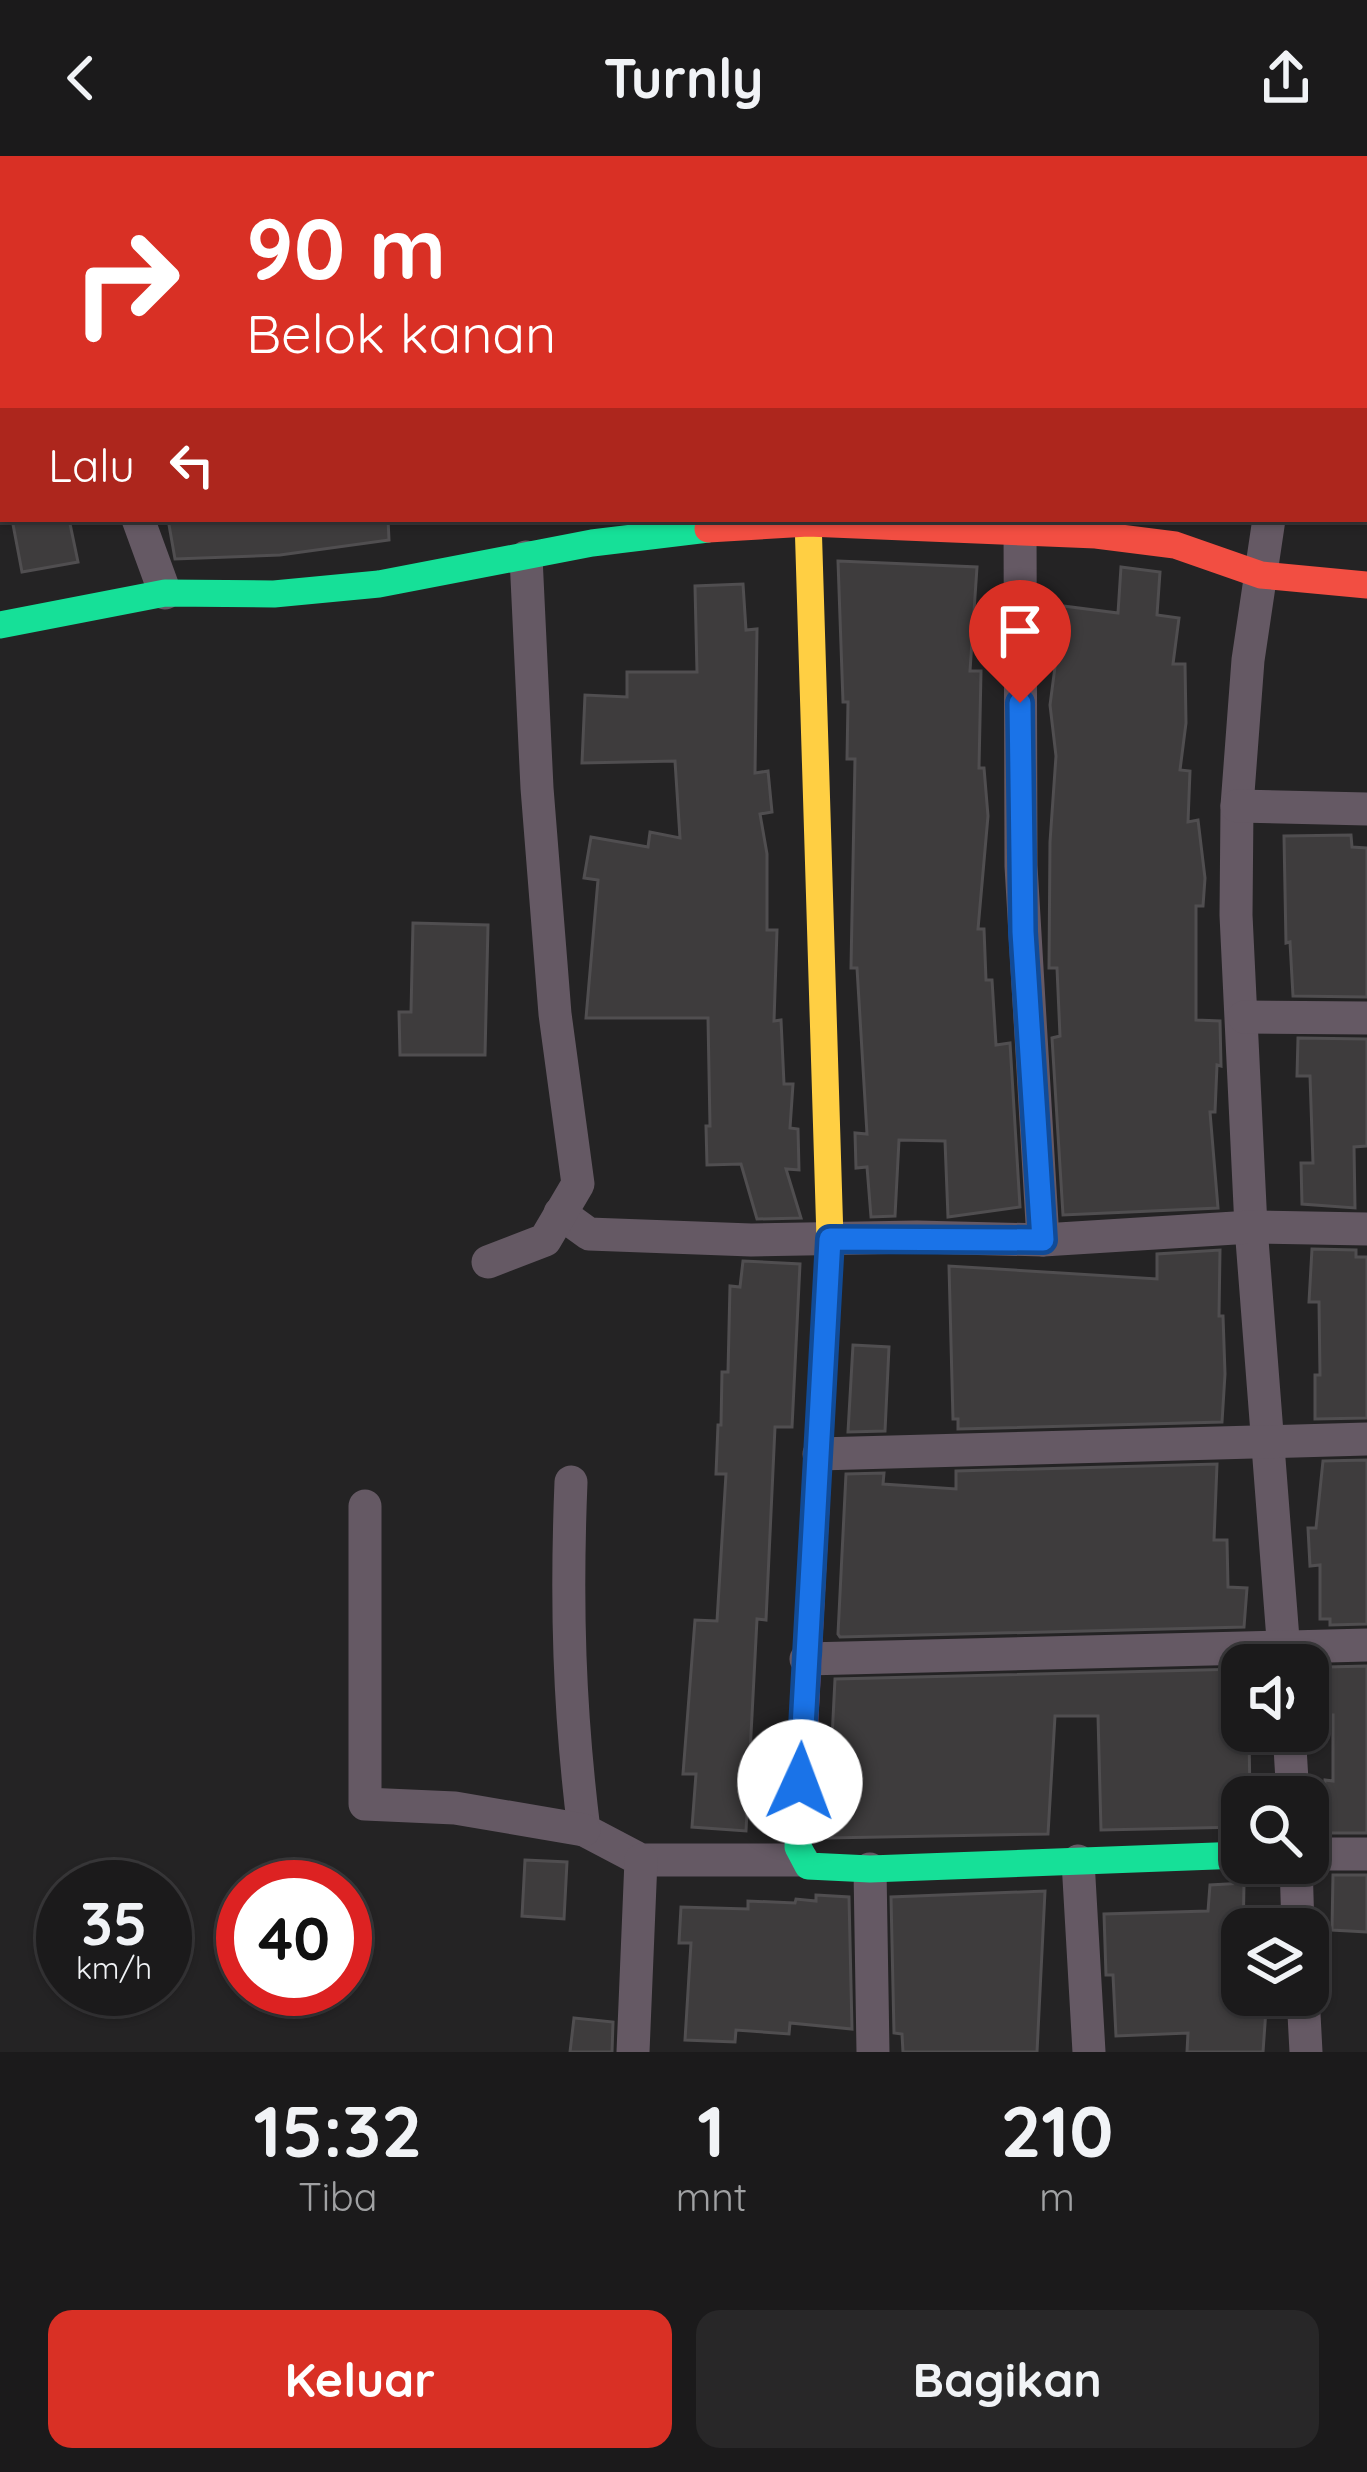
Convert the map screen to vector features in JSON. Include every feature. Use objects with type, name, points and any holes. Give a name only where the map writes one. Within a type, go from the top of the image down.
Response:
[{"type":"street","points":[[139,522],[165,593]]},
{"type":"street","points":[[0,625],[165,593],[274,594],[379,584],[700,529],[794,522]]},
{"type":"street","points":[[808,522],[830,1239],[806,1659],[799,1828],[802,1860],[808,1866],[870,1869],[1221,1857]]},
{"type":"street","points":[[879,522],[1020,524],[1175,545],[1262,575],[1367,585]]},
{"type":"street","points":[[1269,522],[1248,659],[1237,806],[1236,915],[1251,1227],[1283,1644]]},
{"type":"street","points":[[1020,524],[1021,866],[1043,1240]]},
{"type":"street","points":[[488,1262],[545,1240],[578,1184],[548,924],[526,557]]},
{"type":"street","points":[[1237,806],[1367,809]]},
{"type":"street","points":[[1244,1017],[1367,1018]]},
{"type":"street","points":[[560,1214],[589,1234],[830,1239],[1043,1240],[1251,1227],[1367,1228]]},
{"type":"street","points":[[819,1454],[1367,1439]]},
{"type":"street","points":[[572,1482],[568,1658],[584,1830]]},
{"type":"street","points":[[364,1506],[365,1804],[455,1808],[584,1830],[641,1860],[802,1860]]},
{"type":"street","points":[[1329,1650],[1367,1645]]},
{"type":"street","points":[[806,1659],[1221,1657]]},
{"type":"street","points":[[1329,1854],[1367,1854]]},
{"type":"street","points":[[633,2052],[641,1860]]},
{"type":"street","points":[[1078,1861],[1089,2052]]},
{"type":"street","points":[[870,1869],[873,2052]]},
{"type":"street","points":[[1304,2016],[1306,2052]]},
{"type":"building","points":[[13,522],[70,522],[78,562],[22,572]]},
{"type":"building","points":[[169,522],[388,522],[389,540],[280,555],[175,559]]},
{"type":"building","points":[[838,561],[977,567],[970,671],[981,671],[979,768],[984,768],[988,816],[978,929],[984,929],[986,980],[992,980],[996,1045],[1010,1043],[1020,1207],[948,1217],[945,1141],[899,1140],[895,1216],[871,1217],[867,1167],[856,1168],[855,1133],[867,1134],[857,968],[851,968],[855,759],[847,759]]},
{"type":"building","points":[[1121,567],[1160,572],[1157,615],[1179,618],[1173,664],[1185,664],[1186,723],[1180,770],[1190,771],[1188,822],[1198,820],[1205,878],[1203,906],[1196,906],[1196,1020],[1220,1021],[1221,1066],[1217,1065],[1215,1112],[1210,1112],[1218,1208],[1063,1215],[1052,1038],[1060,1036],[1057,968],[1049,968],[1056,756],[1050,705],[1063,606],[1118,613]]},
{"type":"building","points":[[743,584],[746,630],[757,629],[755,773],[768,771],[772,812],[760,814],[767,854],[767,930],[777,930],[774,1021],[781,1020],[784,1084],[793,1084],[790,1128],[798,1129],[799,1170],[786,1169],[801,1218],[757,1219],[741,1164],[707,1165],[708,1018],[586,1018],[598,880],[584,878],[591,837],[648,847],[650,832],[680,838],[675,761],[582,763],[585,695],[627,697],[627,672],[697,672],[695,586]]},
{"type":"building","points":[[1351,835],[1352,847],[1367,848],[1367,997],[1293,996],[1290,942],[1286,943],[1284,836]]},
{"type":"building","points":[[413,923],[488,925],[485,1055],[400,1055],[399,1012],[411,1012]]},
{"type":"building","points":[[1298,1038],[1367,1039],[1367,1146],[1354,1147],[1355,1208],[1302,1204],[1301,1163],[1313,1163],[1310,1076],[1297,1076]]},
{"type":"building","points":[[1312,1249],[1356,1250],[1356,1257],[1367,1257],[1367,1418],[1315,1419],[1319,1302],[1309,1302]]},
{"type":"building","points":[[1220,1250],[1222,1422],[958,1429],[958,1419],[953,1419],[949,1266],[1157,1279],[1157,1254]]},
{"type":"building","points":[[743,1261],[800,1264],[792,1427],[775,1427],[766,1620],[757,1619],[746,1831],[692,1827],[696,1774],[683,1774],[695,1620],[717,1621],[726,1474],[716,1474],[718,1425],[722,1372],[728,1372],[730,1286],[740,1287]]},
{"type":"building","points":[[853,1345],[889,1347],[885,1431],[848,1432]]},
{"type":"building","points":[[1367,1460],[1367,1624],[1330,1625],[1330,1619],[1320,1619],[1320,1565],[1310,1566],[1308,1528],[1316,1528],[1323,1461]]},
{"type":"building","points":[[1217,1464],[1214,1540],[1227,1540],[1228,1587],[1247,1588],[1244,1627],[838,1634],[846,1474],[884,1473],[883,1484],[956,1489],[956,1471]]},
{"type":"building","points":[[1367,1666],[1367,1833],[1329,1833],[1333,1715],[1329,1715],[1329,1667]]},
{"type":"building","points":[[1221,1670],[1221,1752],[1249,1752],[1250,1776],[1221,1776],[1221,1827],[1101,1830],[1098,1716],[1055,1716],[1048,1834],[827,1838],[835,1679]]},
{"type":"building","points":[[525,1860],[567,1862],[564,1919],[522,1916]]},
{"type":"building","points":[[1333,1875],[1367,1875],[1367,1932],[1332,1930]]},
{"type":"building","points":[[1244,1884],[1244,1908],[1221,1908],[1221,2016],[1266,2016],[1263,2052],[1187,2052],[1188,2033],[1116,2036],[1113,1975],[1106,1975],[1104,1914],[1208,1911],[1210,1885]]},
{"type":"building","points":[[1045,1891],[1037,2052],[903,2052],[902,2034],[894,2033],[891,1897]]},
{"type":"building","points":[[816,1895],[849,1897],[852,2029],[790,2023],[789,2034],[736,2030],[735,2042],[685,2040],[691,1943],[679,1943],[681,1907],[748,1909],[748,1901],[795,1903],[796,1899],[816,1901]]},
{"type":"building","points":[[574,2018],[613,2022],[612,2052],[570,2052]]},
{"type":"traffic: fast","points":[[0,625],[165,593],[274,594],[379,584],[592,543],[708,529]]},
{"type":"traffic: fast","points":[[800,1813],[798,1847],[808,1866],[870,1869],[1221,1856]]},
{"type":"traffic: slow","points":[[808,522],[830,1239],[824,1353]]},
{"type":"traffic: jam","points":[[708,529],[808,523],[1096,535],[1175,545],[1261,575],[1367,585]]},
{"type":"traffic: jam","points":[[800,1813],[824,1353]]},
{"type":"route","points":[[800,1782],[830,1239],[1043,1240],[1023,932],[1020,703]]}]
